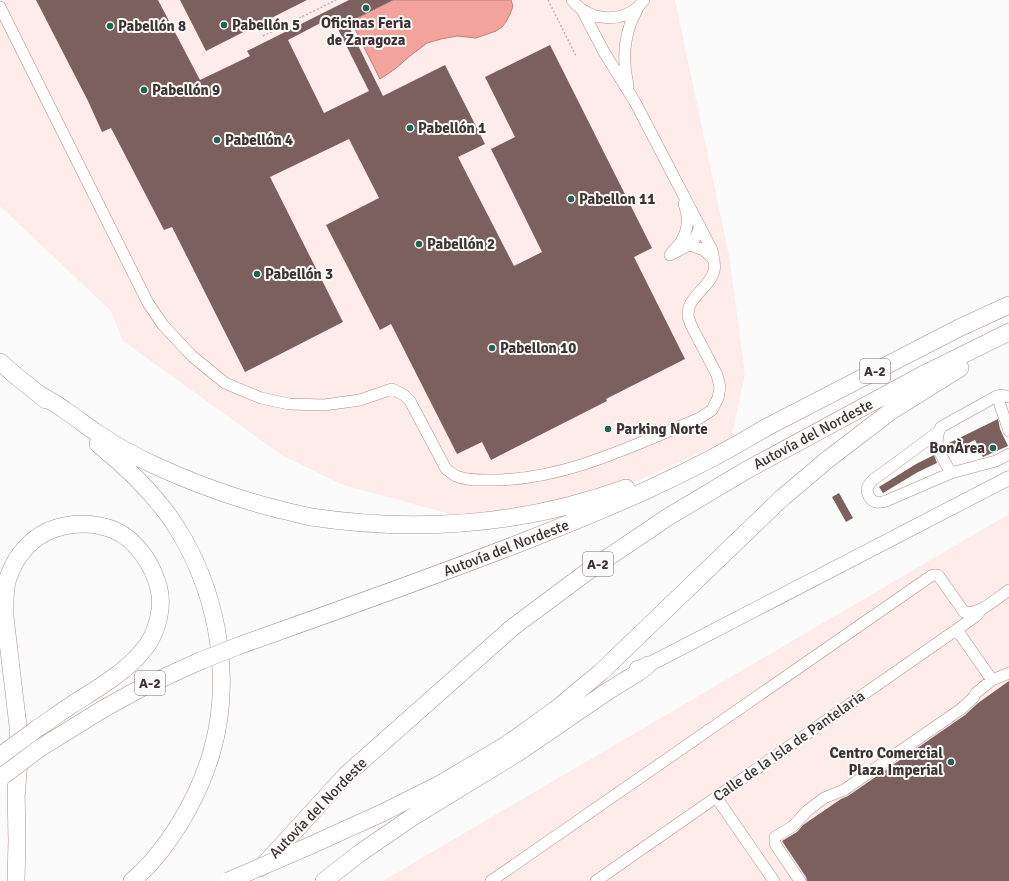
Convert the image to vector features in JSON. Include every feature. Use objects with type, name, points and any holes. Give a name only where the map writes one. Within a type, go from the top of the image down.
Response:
[{"type":"highway","name":"Autovía del Nordeste","points":[[1,776],[75,725],[149,684],[238,646],[472,562],[583,518],[671,479],[767,427],[959,328],[1009,305]]},
{"type":"highway","name":"Autovía del Nordeste","points":[[249,881],[346,774],[513,627],[585,573],[668,517],[745,471],[926,373],[1009,332]]},
{"type":"highway","points":[[228,881],[382,813],[442,783],[506,745],[555,710],[601,672],[782,498],[826,460],[914,396],[1009,340]]},
{"type":"highway","points":[[0,362],[104,449],[148,490],[168,514],[183,537],[208,592],[218,637],[222,691],[219,719],[212,751],[202,780],[173,834],[154,860],[132,881]]},
{"type":"highway","points":[[37,393],[122,449],[153,465],[203,487],[256,504],[310,516],[366,524],[424,525],[475,523],[550,511],[604,496],[638,484],[738,436],[767,427]]},
{"type":"highway","points":[[0,756],[38,728],[68,707],[116,676],[129,666],[149,642],[158,622],[160,610],[160,593],[156,579],[152,568],[138,548],[128,539],[115,531],[97,526],[80,524],[63,526],[50,530],[36,538],[23,550],[8,578],[5,602],[18,726],[19,762],[16,798],[16,881]]},
{"type":"highway","points":[[0,650],[8,708],[16,798]]},
{"type":"highway","points":[[324,881],[360,853],[411,818],[518,752],[648,665]]},
{"type":"main road","points":[[555,710],[577,701],[637,668],[648,665],[1009,478]]},
{"type":"lane","points":[[0,7],[148,303],[163,325],[192,356],[225,383],[261,398],[289,404],[324,406],[360,400],[392,389],[404,395],[410,401],[446,469],[455,476],[468,479],[510,480],[567,469],[599,459],[700,418],[712,410],[718,398],[720,387],[717,375],[691,325],[688,316],[689,307],[693,298],[710,280],[714,270],[712,250],[635,102],[604,52],[582,10],[572,0]]},
{"type":"lane","points":[[582,10],[596,16],[611,18],[625,15],[641,4]]},
{"type":"lane","points":[[635,102],[628,85],[624,67],[625,44],[630,24],[641,4]]},
{"type":"lane","points":[[678,184],[687,210],[687,223],[681,241],[668,256],[690,245],[700,226]]},
{"type":"lane","points":[[690,245],[704,250],[714,261]]},
{"type":"lane","points":[[1009,431],[1006,396],[941,427],[938,432],[873,480],[869,484],[868,494],[873,502],[880,502],[951,472],[996,460],[1009,454]]},
{"type":"lane","points":[[938,432],[937,440],[939,451],[951,472]]},
{"type":"lane","points":[[491,881],[931,576],[934,575],[941,578],[964,612],[972,613],[981,610]]},
{"type":"lane","name":"Calle de la Isla de Pantelaria","points":[[596,881],[957,630],[976,616],[981,610],[1009,590]]},
{"type":"lane","points":[[957,630],[992,680]]},
{"type":"lane","points":[[800,881],[775,844],[775,837],[793,826],[807,811],[824,798],[844,790],[928,731],[945,721],[992,680],[1009,673]]},
{"type":"lane","points":[[716,797],[774,881]]},
{"type":"path","points":[[263,36],[336,0]]},
{"type":"path","points":[[548,0],[576,56]]},
{"type":"shaded area","points":[[0,0],[675,0],[729,256],[745,374],[731,439],[574,509],[450,514],[343,485],[283,456],[123,341],[111,311],[0,206]]},
{"type":"shaded area","points":[[393,0],[511,0],[513,6],[506,22],[496,31],[476,38],[457,36],[427,43],[380,79],[351,21]]},
{"type":"shaded area","points":[[1009,514],[1009,881],[384,881],[386,879]]},
{"type":"building","points":[[36,0],[158,0],[200,80],[250,56],[247,51],[349,0],[393,0],[347,23],[383,96],[445,65],[485,144],[458,157],[514,266],[542,252],[491,149],[515,137],[485,77],[550,45],[652,248],[634,257],[685,359],[606,399],[607,401],[491,460],[482,442],[457,454],[391,324],[380,330],[326,225],[379,198],[349,139],[270,177],[343,322],[245,372],[172,227],[164,230],[111,128],[102,132],[88,101]],"holes":[[[332,17],[369,91],[324,113],[288,40]]]},
{"type":"building","name":"Pabellón 5","points":[[180,0],[307,0],[206,51]]},
{"type":"building","points":[[998,419],[1000,429],[1008,446],[983,457],[975,440],[948,453],[945,445]]},
{"type":"building","points":[[934,455],[937,463],[918,472],[883,493],[879,487],[916,464]]},
{"type":"building","points":[[839,493],[853,518],[846,522],[832,497]]},
{"type":"building","name":"Centro Comercial Plaza Imperial","points":[[1009,681],[1009,881],[807,881],[806,877],[782,841],[797,832],[803,825],[841,799],[848,796],[965,715],[978,703]]},
{"type":"place","name":"Oficinas Feria de Zaragoza","points":[[366,8]]},
{"type":"place","name":"Pabellón 5","points":[[224,25]]},
{"type":"place","name":"Pabellón 8","points":[[110,26]]},
{"type":"place","name":"Pabellón 9","points":[[144,90]]},
{"type":"place","name":"Pabellón 1","points":[[410,128]]},
{"type":"place","name":"Pabellón 4","points":[[217,140]]},
{"type":"place","name":"Pabellon 11","points":[[571,199]]},
{"type":"place","name":"Pabellón 2","points":[[419,244]]},
{"type":"place","name":"Pabellón 3","points":[[257,274]]},
{"type":"place","name":"Pabellon 10","points":[[492,348]]},
{"type":"place","name":"Parking Norte","points":[[608,429]]},
{"type":"place","name":"BonÀrea","points":[[993,448]]},
{"type":"place","name":"Centro Comercial Plaza Imperial","points":[[951,762]]}]
